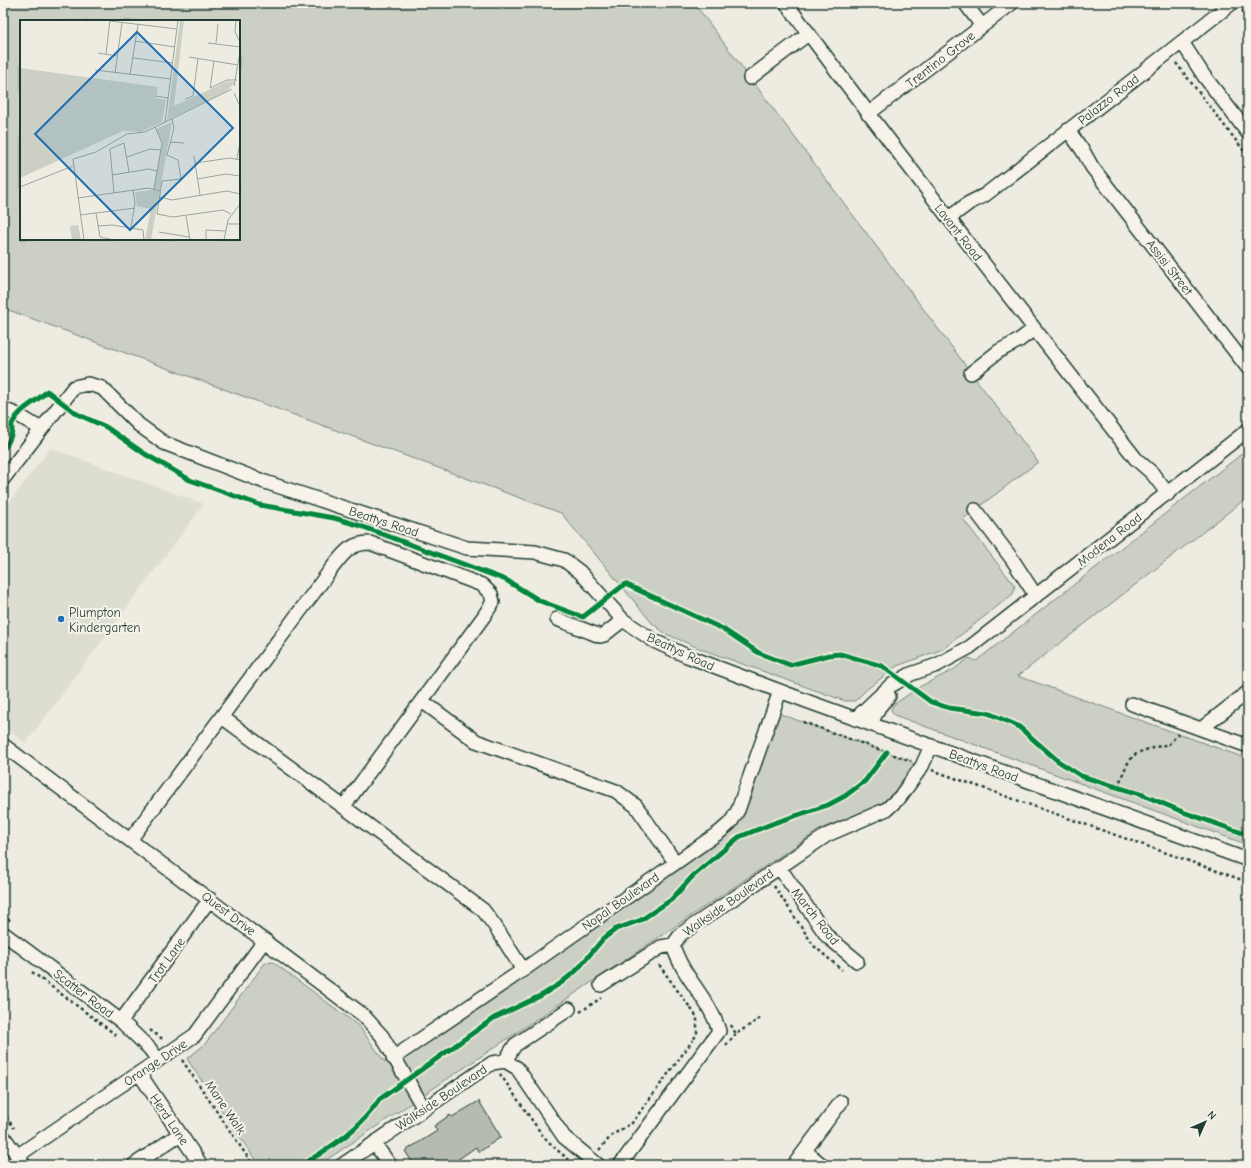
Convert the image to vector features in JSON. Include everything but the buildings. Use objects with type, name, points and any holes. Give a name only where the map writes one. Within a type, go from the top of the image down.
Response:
[{"type":"street","name":"Lavant Road","points":[[786,3],[868,114],[1136,459],[1146,477],[1165,496]]},
{"type":"street","points":[[965,3],[982,26]]},
{"type":"street","name":"Trentino Grove","points":[[868,114],[1012,3]]},
{"type":"street","name":"Palazzo Road","points":[[951,221],[973,208],[985,195],[1065,133],[1179,52],[1232,3]]},
{"type":"street","points":[[750,78],[808,34]]},
{"type":"street","points":[[1179,52],[1204,76],[1248,133]]},
{"type":"street","name":"Assisi Street","points":[[1065,133],[1078,155],[1092,167],[1248,368]]},
{"type":"street","points":[[971,373],[999,351],[1018,341],[1032,325]]},
{"type":"street","name":"Beattys Road","points":[[3,479],[74,387],[88,384],[102,388],[139,425],[164,443],[265,482],[467,548],[535,552],[564,560],[580,572],[623,620],[654,641],[687,656],[780,692],[1248,860]]},
{"type":"street","points":[[3,409],[18,415],[41,429]]},
{"type":"street","name":"Modena Road","points":[[871,724],[879,707],[890,695],[912,681],[931,675],[951,665],[970,647],[1248,430]]},
{"type":"street","points":[[976,510],[1039,594]]},
{"type":"street","points":[[130,840],[332,568],[346,551],[359,543],[370,543],[482,585],[491,594],[493,602],[344,806]]},
{"type":"street","points":[[557,619],[600,636],[604,635],[623,620]]},
{"type":"street","name":"Modena Road","points":[[855,719],[890,686],[911,674],[937,665],[970,647]]},
{"type":"street","name":"Nopal Boulevard","points":[[393,1058],[523,970],[721,831],[731,822],[738,810],[780,692]]},
{"type":"street","points":[[1201,729],[1248,692]]},
{"type":"street","points":[[422,701],[476,741],[616,791],[636,806],[675,862]]},
{"type":"street","points":[[1132,704],[1248,746]]},
{"type":"street","points":[[222,717],[483,910],[523,970]]},
{"type":"street","name":"Quest Drive","points":[[3,745],[363,1015],[382,1036],[393,1058],[424,1109]]},
{"type":"street","name":"Walkside Boulevard","points":[[620,1165],[719,1031],[715,1017],[677,959],[673,945],[681,934],[782,872],[827,835],[887,809],[926,772],[931,746]]},
{"type":"street","name":"March Road","points":[[782,872],[827,936],[857,962]]},
{"type":"street","name":"Trot Lane","points":[[121,1021],[210,899]]},
{"type":"street","name":"Scatter Road","points":[[3,933],[121,1021],[150,1049],[158,1060]]},
{"type":"street","name":"Orange Drive","points":[[20,1160],[139,1073],[188,1041],[201,1029],[264,940]]},
{"type":"street","points":[[601,985],[661,947],[673,945]]},
{"type":"street","points":[[569,1009],[515,1045],[505,1061],[517,1068],[564,1137],[596,1159]]},
{"type":"street","name":"Walkside Boulevard","points":[[342,1165],[492,1063],[505,1061]]},
{"type":"street","name":"Herd Lane","points":[[139,1073],[201,1165]]},
{"type":"street","points":[[794,1165],[841,1102]]},
{"type":"street","points":[[134,1165],[180,1134]]},
{"type":"street","points":[[3,1136],[20,1160]]},
{"type":"street","points":[[374,1143],[390,1165]]},
{"type":"street","points":[[805,1151],[822,1165]]},
{"type":"path","points":[[1170,68],[1179,52],[1248,156]]},
{"type":"path","points":[[803,722],[888,752],[926,772],[934,771],[1248,882]]},
{"type":"path","points":[[1110,785],[1120,787],[1124,769],[1135,754],[1150,747],[1169,744],[1178,735],[1182,722]]},
{"type":"path","points":[[884,758],[888,752]]},
{"type":"path","points":[[926,772],[934,771]]},
{"type":"path","points":[[767,890],[774,886],[782,872]]},
{"type":"path","points":[[774,886],[814,946],[842,970]]},
{"type":"path","points":[[596,1159],[612,1135],[632,1123],[697,1034],[698,1017],[659,965]]},
{"type":"path","points":[[27,969],[119,1038]]},
{"type":"path","points":[[569,1009],[574,1016],[608,993],[601,985]]},
{"type":"path","points":[[725,1046],[736,1034],[762,1017]]},
{"type":"path","points":[[730,1023],[736,1034]]},
{"type":"path","points":[[693,1040],[706,1050]]},
{"type":"path","points":[[3,1112],[18,1134]]},
{"type":"path","points":[[594,1146],[596,1159]]},
{"type":"path","points":[[370,1161],[372,1165]]},
{"type":"shaded area","points":[[3,3],[694,3],[1038,462],[963,519],[1015,586],[1013,594],[943,649],[897,666],[866,690],[855,701],[845,701],[701,649],[666,634],[652,623],[561,513],[3,308]]},
{"type":"shaded area","name":"Plumpton Kindergarten","points":[[50,448],[204,504],[26,743],[3,726],[3,511]]},
{"type":"shaded area","points":[[1248,449],[1248,497],[1018,676],[1248,759],[1248,845],[894,715],[891,710],[893,705],[921,686],[953,670],[969,658],[976,661]]},
{"type":"shaded area","points":[[772,711],[911,761],[914,765],[895,790],[882,803],[859,815],[819,830],[319,1165],[251,1165],[256,1161],[187,1059],[205,1044],[265,963],[273,962],[359,1026],[385,1062],[731,822]]},
{"type":"cycle path","points":[[3,450],[10,439],[12,424],[16,417],[47,391],[77,414],[106,427],[145,454],[190,480],[260,505],[334,518],[358,525],[506,580],[540,601],[583,617],[625,584],[723,629],[759,653],[790,665],[829,655],[840,654],[882,666],[931,702],[949,708],[988,713],[1018,726],[1058,761],[1081,776],[1143,795],[1183,812],[1248,835]]},
{"type":"cycle path","points":[[302,1165],[335,1144],[354,1129],[380,1099],[494,1018],[542,995],[561,983],[577,970],[603,939],[616,929],[641,920],[671,900],[693,876],[739,837],[774,823],[828,805],[845,796],[865,781],[887,752]]},
{"type":"place","name":"Plumpton Kindergarten","points":[[61,619]]}]
